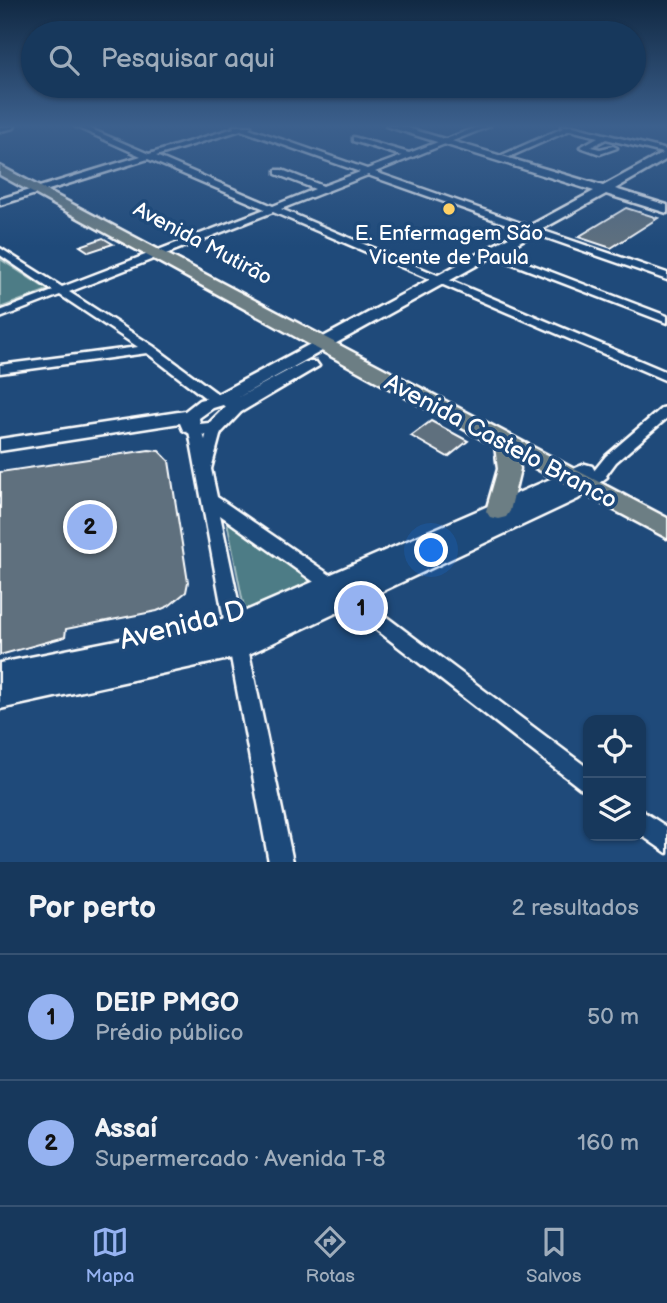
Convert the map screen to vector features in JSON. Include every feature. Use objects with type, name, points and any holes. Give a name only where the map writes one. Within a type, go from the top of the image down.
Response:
[{"type":"main road","name":"Avenida Mutirão","points":[[8,166],[41,189]]},
{"type":"main road","points":[[534,166],[667,203]]},
{"type":"main road","points":[[541,166],[667,209]]},
{"type":"main road","points":[[614,190],[648,166]]},
{"type":"main road","points":[[0,456],[208,414],[661,166]]},
{"type":"main road","name":"Avenida Mutirão","points":[[0,170],[41,189],[335,345]]},
{"type":"main road","points":[[446,283],[504,257],[538,232]]},
{"type":"main road","name":"Avenida Castelo Branco","points":[[335,345],[505,443],[667,513]]},
{"type":"main road","name":"Avenida Castelo Branco","points":[[335,345],[585,478],[667,529]]},
{"type":"main road","points":[[0,445],[208,414]]},
{"type":"main road","points":[[498,511],[509,469],[505,443]]},
{"type":"main road","name":"Avenida D","points":[[339,592],[498,511],[585,478]]},
{"type":"main road","name":"Avenida D","points":[[0,697],[237,637],[585,478]]},
{"type":"main road","name":"Avenida D","points":[[0,676],[237,637]]},
{"type":"street","points":[[0,202],[116,166]]},
{"type":"street","points":[[173,166],[667,377]]},
{"type":"street","points":[[353,166],[667,277]]},
{"type":"street","points":[[0,315],[63,293],[384,166]]},
{"type":"street","points":[[279,172],[326,190]]},
{"type":"street","points":[[0,251],[144,345],[200,387],[208,414],[204,471],[281,862]]},
{"type":"street","points":[[504,257],[667,320]]},
{"type":"street","points":[[0,369],[122,352],[144,345]]},
{"type":"street","points":[[585,478],[667,411]]},
{"type":"street","points":[[209,499],[339,592],[584,778]]},
{"type":"street","points":[[646,825],[667,841]]},
{"type":"green space","points":[[0,259],[48,290],[0,308]]},
{"type":"green space","points":[[226,517],[320,582],[245,613]]},
{"type":"building","points":[[626,208],[658,218],[611,248],[578,237]]},
{"type":"building","points":[[103,238],[113,244],[89,252],[80,246]]},
{"type":"building","points":[[431,421],[468,441],[448,457],[411,436]]},
{"type":"building","points":[[149,450],[159,451],[169,461],[188,582],[186,592],[169,606],[157,611],[66,629],[65,637],[0,655],[0,472]]},
{"type":"place","name":"E. Enfermagem São Vicente de Paula","points":[[449,209]]},
{"type":"place","name":"Assaí","points":[[90,527]]},
{"type":"place","name":"DEIP PMGO","points":[[361,608]]}]
